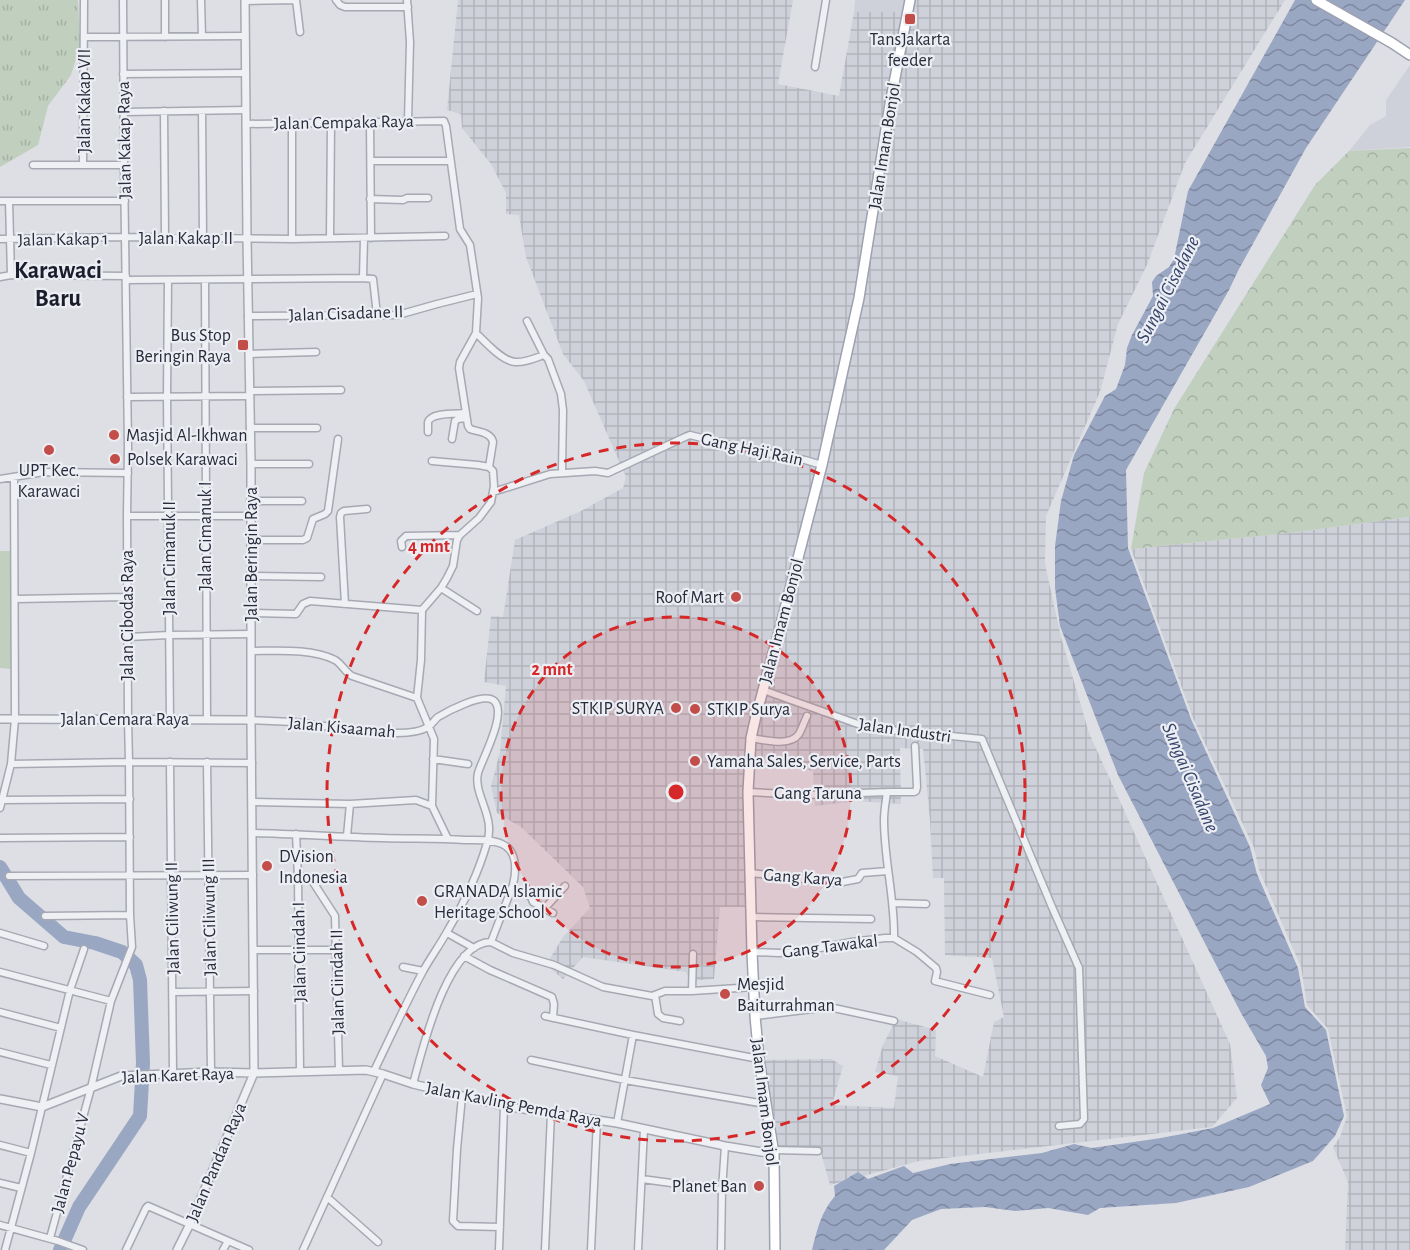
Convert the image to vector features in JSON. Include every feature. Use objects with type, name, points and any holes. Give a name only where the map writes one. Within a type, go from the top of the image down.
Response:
[{"type":"main road","name":"Jalan Imam Bonjol","points":[[775,1250],[773,1152],[759,1059],[752,952],[748,792],[751,738],[822,465],[862,285],[890,104],[910,0]]},
{"type":"main road","points":[[1316,0],[1410,55]]},
{"type":"street","name":"Jalan Kakap VII","points":[[83,164],[84,0]]},
{"type":"street","name":"Jalan Kakap Raya","points":[[123,0],[126,278]]},
{"type":"street","points":[[165,0],[165,37]]},
{"type":"street","points":[[201,0],[202,36]]},
{"type":"street","points":[[245,1],[296,0],[300,32]]},
{"type":"street","points":[[336,0],[345,7],[408,3],[410,42],[408,121]]},
{"type":"street","points":[[815,67],[826,0]]},
{"type":"street","name":"Jalan Beringin Raya","points":[[245,1],[251,464],[254,1073]]},
{"type":"street","points":[[84,37],[244,36]]},
{"type":"street","points":[[123,74],[245,73]]},
{"type":"street","points":[[123,112],[246,110]]},
{"type":"street","points":[[164,111],[165,237]]},
{"type":"street","points":[[202,111],[203,237]]},
{"type":"street","name":"Jalan Cempaka Raya","points":[[246,124],[443,121],[446,126],[450,161]]},
{"type":"street","points":[[363,278],[370,199],[370,122]]},
{"type":"street","points":[[292,123],[292,239]]},
{"type":"street","points":[[330,238],[331,123]]},
{"type":"street","points":[[371,161],[450,161],[460,229],[470,245],[478,305],[476,333],[460,364],[466,415],[470,429],[492,438],[489,467]]},
{"type":"street","points":[[33,165],[124,165]]},
{"type":"street","points":[[370,199],[428,198]]},
{"type":"street","points":[[0,201],[125,201]]},
{"type":"street","points":[[9,201],[11,275]]},
{"type":"street","name":"Jalan Kakap II","points":[[126,237],[292,239],[445,236]]},
{"type":"street","name":"Jalan Kakap 1","points":[[0,239],[126,237]]},
{"type":"street","points":[[0,277],[11,275],[168,280],[373,279],[377,315]]},
{"type":"street","name":"Jalan Cibodas Raya","points":[[126,278],[128,719],[132,951]]},
{"type":"street","name":"Jalan Cimanuk II","points":[[168,280],[170,720]]},
{"type":"street","name":"Jalan Cimanuk I","points":[[205,280],[207,720]]},
{"type":"street","name":"Jalan Cisadane II","points":[[248,316],[405,314],[477,294]]},
{"type":"street","points":[[527,321],[548,359],[561,394],[562,472]]},
{"type":"street","points":[[476,333],[503,357],[513,362],[544,355]]},
{"type":"street","points":[[249,354],[316,352]]},
{"type":"street","points":[[127,397],[341,390]]},
{"type":"street","points":[[428,432],[430,418],[435,415],[466,415]]},
{"type":"street","points":[[452,439],[455,421],[466,415]]},
{"type":"street","points":[[250,428],[317,428]]},
{"type":"street","name":"Gang Haji Rain","points":[[494,492],[537,477],[562,472],[608,473],[687,435],[822,465]]},
{"type":"street","points":[[251,540],[306,539],[313,519],[328,511],[338,439]]},
{"type":"street","points":[[432,461],[489,467],[493,471],[494,492],[485,511],[460,535],[457,540],[453,566],[441,588],[422,610],[421,660],[417,698],[434,740],[432,806],[448,839]]},
{"type":"street","points":[[251,464],[309,464]]},
{"type":"street","points":[[0,479],[44,472],[128,473]]},
{"type":"street","points":[[0,808],[11,764],[15,719],[14,477]]},
{"type":"street","points":[[250,501],[302,501]]},
{"type":"street","points":[[345,604],[340,517],[344,511],[367,509]]},
{"type":"street","points":[[127,516],[251,516]]},
{"type":"street","points":[[402,547],[401,540],[406,536],[460,535]]},
{"type":"street","points":[[251,576],[321,577]]},
{"type":"street","points":[[441,588],[477,611]]},
{"type":"street","points":[[15,599],[127,597]]},
{"type":"street","points":[[251,613],[296,614],[303,604],[310,601],[422,610]]},
{"type":"street","points":[[128,637],[251,634]]},
{"type":"street","points":[[251,651],[292,651],[327,657],[338,662],[352,676],[417,698]]},
{"type":"street","name":"Jalan Industri","points":[[763,690],[869,728],[982,739],[1079,968],[1084,1119],[1080,1124],[1059,1126]]},
{"type":"street","name":"Jalan Kisaamah","points":[[251,720],[294,722],[397,733],[429,727],[438,717],[477,699],[492,699],[498,710],[490,746],[481,764],[478,778],[478,785],[489,817],[488,841]]},
{"type":"street","points":[[751,738],[776,741],[793,739],[798,736],[807,716]]},
{"type":"street","name":"Jalan Cemara Raya","points":[[0,719],[251,720]]},
{"type":"street","name":"Gang Taruna","points":[[748,792],[806,795],[916,791],[915,746]]},
{"type":"street","points":[[433,759],[468,764]]},
{"type":"street","name":"Jalan Ciliwung II","points":[[170,762],[173,1073]]},
{"type":"street","name":"Jalan Ciliwung III","points":[[207,762],[211,1072]]},
{"type":"street","points":[[11,764],[252,763]]},
{"type":"street","points":[[887,792],[884,818],[893,903],[894,938]]},
{"type":"street","points":[[1,800],[130,799]]},
{"type":"street","points":[[252,802],[350,804],[416,801],[432,806]]},
{"type":"street","points":[[347,836],[350,804]]},
{"type":"street","points":[[252,833],[448,839],[503,844],[513,856],[515,877],[491,942]]},
{"type":"street","name":"Jalan Ciindah I","points":[[296,834],[300,1071]]},
{"type":"street","points":[[0,838],[130,837]]},
{"type":"street","points":[[374,1071],[423,971],[473,885],[488,841]]},
{"type":"street","name":"Gang Karya","points":[[751,873],[837,883],[858,879],[862,873],[888,871]]},
{"type":"street","points":[[9,876],[252,875]]},
{"type":"street","name":"Jalan Ciindah II","points":[[298,877],[311,879],[336,918],[339,1070]]},
{"type":"street","points":[[544,908],[565,886]]},
{"type":"street","points":[[512,888],[531,897],[533,902],[553,913]]},
{"type":"street","points":[[893,903],[926,904]]},
{"type":"street","points":[[45,916],[130,915]]},
{"type":"street","points":[[752,917],[871,919]]},
{"type":"street","points":[[0,933],[44,946]]},
{"type":"street","points":[[447,933],[474,948]]},
{"type":"street","name":"Gang Tawakal","points":[[752,952],[804,951],[852,942],[894,938],[917,952],[936,968],[935,981],[990,995]]},
{"type":"street","points":[[412,1084],[432,1015],[456,966],[464,956],[483,943],[491,942],[603,987],[648,995],[665,991],[754,987]]},
{"type":"street","points":[[5,1250],[70,990],[84,949]]},
{"type":"street","points":[[253,950],[336,950]]},
{"type":"street","name":"Jalan Pepayu V","points":[[50,1238],[91,1088],[111,1001],[132,951]]},
{"type":"street","points":[[692,991],[693,954]]},
{"type":"street","points":[[464,956],[552,998],[553,1018]]},
{"type":"street","points":[[404,967],[423,971]]},
{"type":"street","points":[[0,972],[111,1001]]},
{"type":"street","points":[[173,992],[254,991]]},
{"type":"street","points":[[655,995],[658,1014],[663,1018],[680,1021]]},
{"type":"street","points":[[755,1016],[829,1007],[894,1021]]},
{"type":"street","points":[[0,1012],[61,1028]]},
{"type":"street","points":[[545,1016],[759,1059]]},
{"type":"street","points":[[617,1123],[633,1035]]},
{"type":"street","points":[[0,1052],[51,1065]]},
{"type":"street","points":[[531,1060],[625,1080],[765,1104]]},
{"type":"street","name":"Jalan Kavling Pemda Raya","points":[[254,1073],[374,1071],[412,1084],[504,1106],[617,1123],[725,1146],[773,1152]]},
{"type":"street","name":"Jalan Karet Raya","points":[[42,1107],[114,1078],[132,1075],[254,1073]]},
{"type":"street","name":"Jalan Pandan Raya","points":[[177,1250],[254,1073]]},
{"type":"street","points":[[303,1250],[383,1074]]},
{"type":"street","points":[[462,1096],[456,1149],[453,1221],[458,1226],[501,1227]]},
{"type":"street","points":[[0,1099],[42,1107]]},
{"type":"street","points":[[499,1250],[504,1106]]},
{"type":"street","points":[[545,1250],[551,1114]]},
{"type":"street","points":[[591,1250],[597,1120]]},
{"type":"street","points":[[638,1250],[644,1129]]},
{"type":"street","points":[[0,1145],[31,1153]]},
{"type":"street","points":[[722,1250],[725,1146]]},
{"type":"street","points":[[773,1152],[818,1151]]},
{"type":"street","points":[[642,1179],[722,1190]]},
{"type":"street","points":[[0,1182],[21,1188]]},
{"type":"street","points":[[327,1197],[378,1242]]},
{"type":"street","points":[[126,1250],[147,1206],[249,1250]]},
{"type":"street","points":[[0,1224],[58,1240],[82,1250]]},
{"type":"street","points":[[223,1250],[228,1241]]},
{"type":"shaded area","points":[[458,0],[793,0],[778,84],[839,96],[854,12],[915,12],[917,0],[1285,0],[1185,163],[1147,265],[1118,324],[1100,392],[1046,516],[1045,564],[1061,637],[1089,733],[1230,1044],[1237,1098],[1212,1127],[919,1161],[830,1185],[821,1153],[780,1151],[765,1060],[831,1059],[843,1066],[832,1105],[894,1108],[898,1076],[875,1072],[883,1045],[896,1019],[936,1030],[935,1056],[983,1077],[994,1022],[1004,1017],[992,958],[945,955],[944,878],[933,878],[923,749],[900,748],[901,804],[856,801],[815,806],[813,771],[747,755],[745,768],[746,907],[720,907],[714,979],[690,981],[686,972],[583,957],[563,979],[546,965],[563,937],[590,908],[583,887],[521,827],[497,813],[491,786],[500,752],[506,686],[484,682],[491,616],[503,617],[515,540],[581,511],[623,488],[626,477],[584,381],[563,354],[526,257],[519,215],[506,214],[506,193],[491,164],[462,128],[461,114],[447,110]]},
{"type":"shaded area","points":[[855,0],[917,0],[915,12],[854,12]]},
{"type":"shaded area","points":[[1410,65],[1410,147],[1349,151],[1370,125],[1386,116],[1386,100]]},
{"type":"shaded area","points":[[1410,517],[1410,1250],[1345,1250],[1348,1182],[1333,1147],[1340,1137],[1347,1116],[1328,1029],[1307,1005],[1301,967],[1259,870],[1254,848],[1193,718],[1131,549],[1289,533]]},
{"type":"green space","points":[[0,0],[78,0],[80,46],[71,75],[48,106],[38,145],[0,167]]},
{"type":"green space","points":[[1410,148],[1410,517],[1289,533],[1131,549],[1144,473],[1174,409],[1315,185],[1349,151]]},
{"type":"green space","points":[[0,551],[11,551],[11,669],[0,668]]},
{"type":"water","name":"Sungai Cisadane","points":[[1295,0],[1405,0],[1306,148],[1229,290],[1126,470],[1128,548],[1191,719],[1250,847],[1257,874],[1298,968],[1305,1007],[1326,1030],[1344,1116],[1335,1136],[1313,1161],[1249,1187],[1176,1203],[1100,1208],[1088,1215],[1048,1208],[1015,1211],[985,1207],[941,1209],[912,1220],[884,1250],[812,1250],[823,1215],[835,1196],[834,1186],[858,1172],[868,1179],[904,1166],[913,1173],[950,1164],[1042,1153],[1074,1144],[1092,1148],[1161,1138],[1213,1128],[1270,1104],[1261,1085],[1268,1068],[1266,1056],[1241,1013],[1118,775],[1060,626],[1055,588],[1055,546],[1061,501],[1074,455],[1105,396],[1116,389],[1125,365],[1127,348],[1132,335],[1153,296],[1152,282],[1156,276],[1169,267],[1174,259],[1188,191]]},
{"type":"waterway","points":[[0,867],[19,898],[64,937],[95,943],[122,952],[136,965],[140,980],[143,1063],[140,1116],[79,1207],[60,1250]]},
{"type":"place","name":"TansJakarta feeder","points":[[910,19]]},
{"type":"place","name":"Bus Stop Beringin Raya","points":[[243,345]]},
{"type":"place","name":"Masjid Al-Ikhwan","points":[[114,435]]},
{"type":"place","name":"UPT Kec. Karawaci","points":[[49,450]]},
{"type":"place","name":"Polsek Karawaci","points":[[115,459]]},
{"type":"place","name":"Roof Mart","points":[[736,597]]},
{"type":"place","name":"STKIP SURYA","points":[[676,708]]},
{"type":"place","name":"STKIP Surya","points":[[695,709]]},
{"type":"place","name":"Yamaha Sales, Service, Parts","points":[[695,761]]},
{"type":"place","name":"DVision Indonesia","points":[[267,866]]},
{"type":"place","name":"GRANADA Islamic Heritage School","points":[[422,901]]},
{"type":"place","name":"Mesjid Baiturrahman","points":[[725,994]]},
{"type":"place","name":"Planet Ban","points":[[759,1186]]},
{"type":"district","name":"Karawaci Baru","points":[[58,284]]}]
